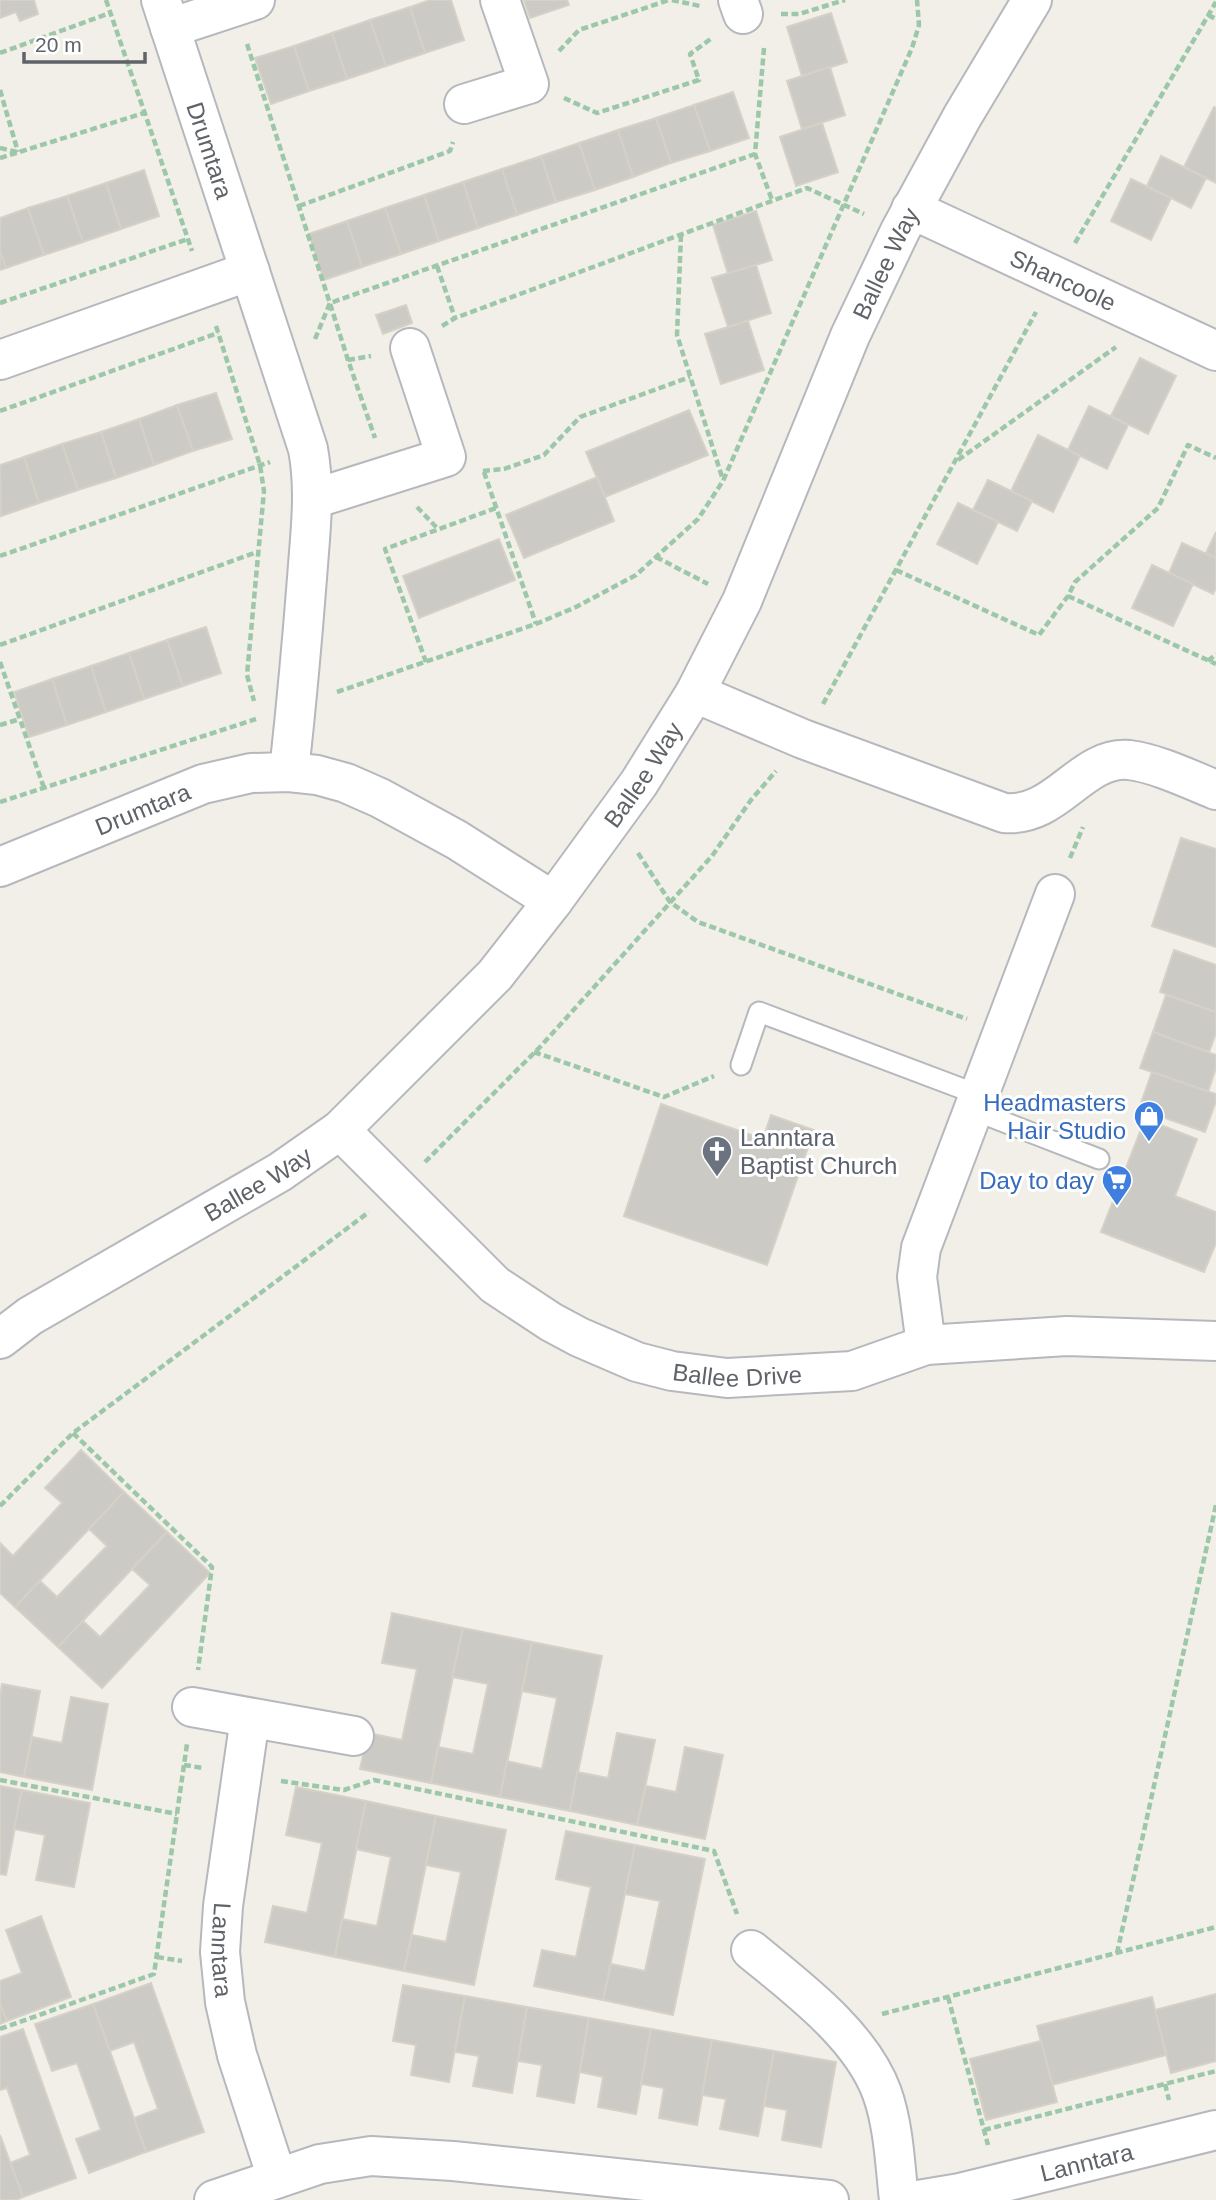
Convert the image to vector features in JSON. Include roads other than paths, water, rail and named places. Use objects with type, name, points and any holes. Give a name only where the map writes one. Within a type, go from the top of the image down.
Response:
[{"type":"street","points":[[464,104],[529,84],[500,0]]},
{"type":"street","name":"Ballee Way","points":[[0,1339],[30,1316],[279,1172],[340,1130],[495,975],[553,901],[639,783],[695,693],[742,601],[850,336],[911,209],[1032,0]]},
{"type":"street","name":"Drumtara","points":[[245,3],[165,14],[308,449],[313,499],[289,772]]},
{"type":"street","name":"Shancoole","points":[[911,209],[1216,351]]},
{"type":"street","points":[[0,360],[250,271]]},
{"type":"street","points":[[313,499],[446,457],[410,348]]},
{"type":"street","points":[[695,693],[803,739],[1004,813],[1022,813],[1037,809],[1096,768],[1119,761],[1142,763],[1216,790]]},
{"type":"street","name":"Drumtara","points":[[0,867],[203,784],[251,772],[289,772],[317,775],[346,783],[380,798],[457,840],[553,901]]},
{"type":"street","points":[[926,1345],[917,1277],[921,1248],[1055,894]]},
{"type":"street","name":"Ballee Drive","points":[[340,1130],[495,1284],[551,1322],[579,1337],[638,1362],[672,1371],[718,1377],[852,1371],[926,1345],[1067,1336],[1216,1341]]},
{"type":"street","points":[[192,1707],[354,1735]]},
{"type":"street","name":"Lanntara","points":[[250,1718],[223,1906],[221,1967],[228,2015],[244,2081],[277,2178]]},
{"type":"street","points":[[751,1950],[805,1994],[837,2026],[860,2055],[881,2090],[890,2123],[899,2200]]},
{"type":"street","name":"Lanntara","points":[[918,2200],[960,2193],[1216,2130]]},
{"type":"street","points":[[214,2200],[320,2164],[371,2156],[410,2157],[531,2184],[829,2200]]},
{"type":"lane","points":[[741,1065],[760,1012],[976,1102],[1098,1159]]},
{"type":"place","name":"Headmasters Hair Studio","points":[[1149,1143]]},
{"type":"place","name":"Lanntara Baptist Church","points":[[717,1178]]},
{"type":"place","name":"Day to day","points":[[1117,1207]]}]
